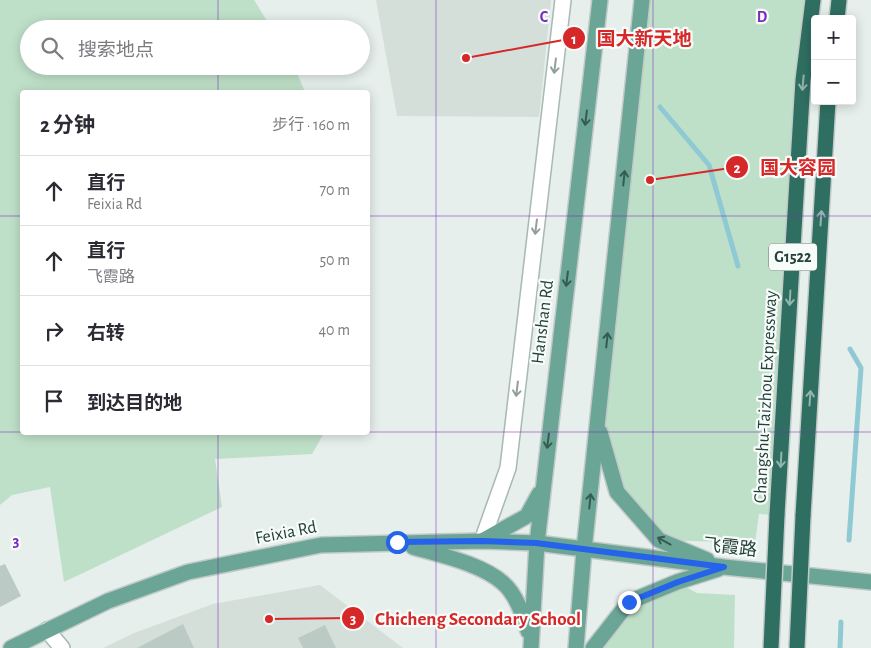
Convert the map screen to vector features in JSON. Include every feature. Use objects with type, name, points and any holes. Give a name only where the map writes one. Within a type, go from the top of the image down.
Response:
[{"type":"highway","name":"Changshu-Taizhou Expressway","points":[[771,648],[803,80],[813,0]]},
{"type":"highway","points":[[837,15],[839,0]]},
{"type":"highway","name":"G1522","points":[[797,648],[828,105]]},
{"type":"main road","name":"Hanshan Rd","points":[[531,645],[536,543],[600,0]]},
{"type":"main road","points":[[576,648],[584,550],[642,0]]},
{"type":"main road","points":[[598,425],[617,492],[659,540],[724,567]]},
{"type":"main road","points":[[482,541],[527,516],[543,486]]},
{"type":"main road","name":"Feixia Rd","points":[[10,648],[108,601],[188,572],[321,544],[482,541],[536,543],[584,550]]},
{"type":"main road","points":[[397,542],[465,563],[495,577],[505,584],[522,612],[531,645]]},
{"type":"main road","name":"飞霞路","points":[[584,550],[871,582]]},
{"type":"main road","points":[[593,648],[629,602],[678,582],[724,567]]},
{"type":"lane","points":[[482,541],[508,468],[563,0]]},
{"type":"lane","points":[[47,630],[62,648]]},
{"type":"shaded area","points":[[376,0],[551,0],[539,117],[397,116]]},
{"type":"shaded area","points":[[320,585],[403,648],[103,648],[134,633],[213,604]]},
{"type":"green space","points":[[0,0],[254,0],[266,20],[20,20],[20,75],[298,75],[304,90],[20,90],[20,435],[323,435],[312,454],[215,459],[222,507],[64,582],[50,487],[12,495],[0,505]]},
{"type":"green space","points":[[642,0],[813,0],[777,515],[759,514],[755,543],[659,540],[617,492],[598,425]]},
{"type":"green space","points":[[677,582],[697,593],[735,595],[734,648],[593,648],[629,602]]},
{"type":"building","points":[[5,564],[21,596],[0,607],[0,566]]},
{"type":"building","points":[[183,624],[194,648],[137,648]]},
{"type":"building","points":[[325,625],[336,648],[303,648],[298,638]]},
{"type":"waterway","points":[[660,107],[709,165],[738,266]]},
{"type":"waterway","points":[[849,540],[861,368],[850,349]]},
{"type":"waterway","points":[[840,648],[841,622]]},
{"type":"place","name":"国大新天地","points":[[466,58]]},
{"type":"place","name":"国大容园","points":[[650,180]]},
{"type":"place","name":"Chicheng Secondary School","points":[[269,619]]},
{"type":"route","points":[[397,542],[482,541],[536,543],[724,567],[678,582],[629,602]]}]
